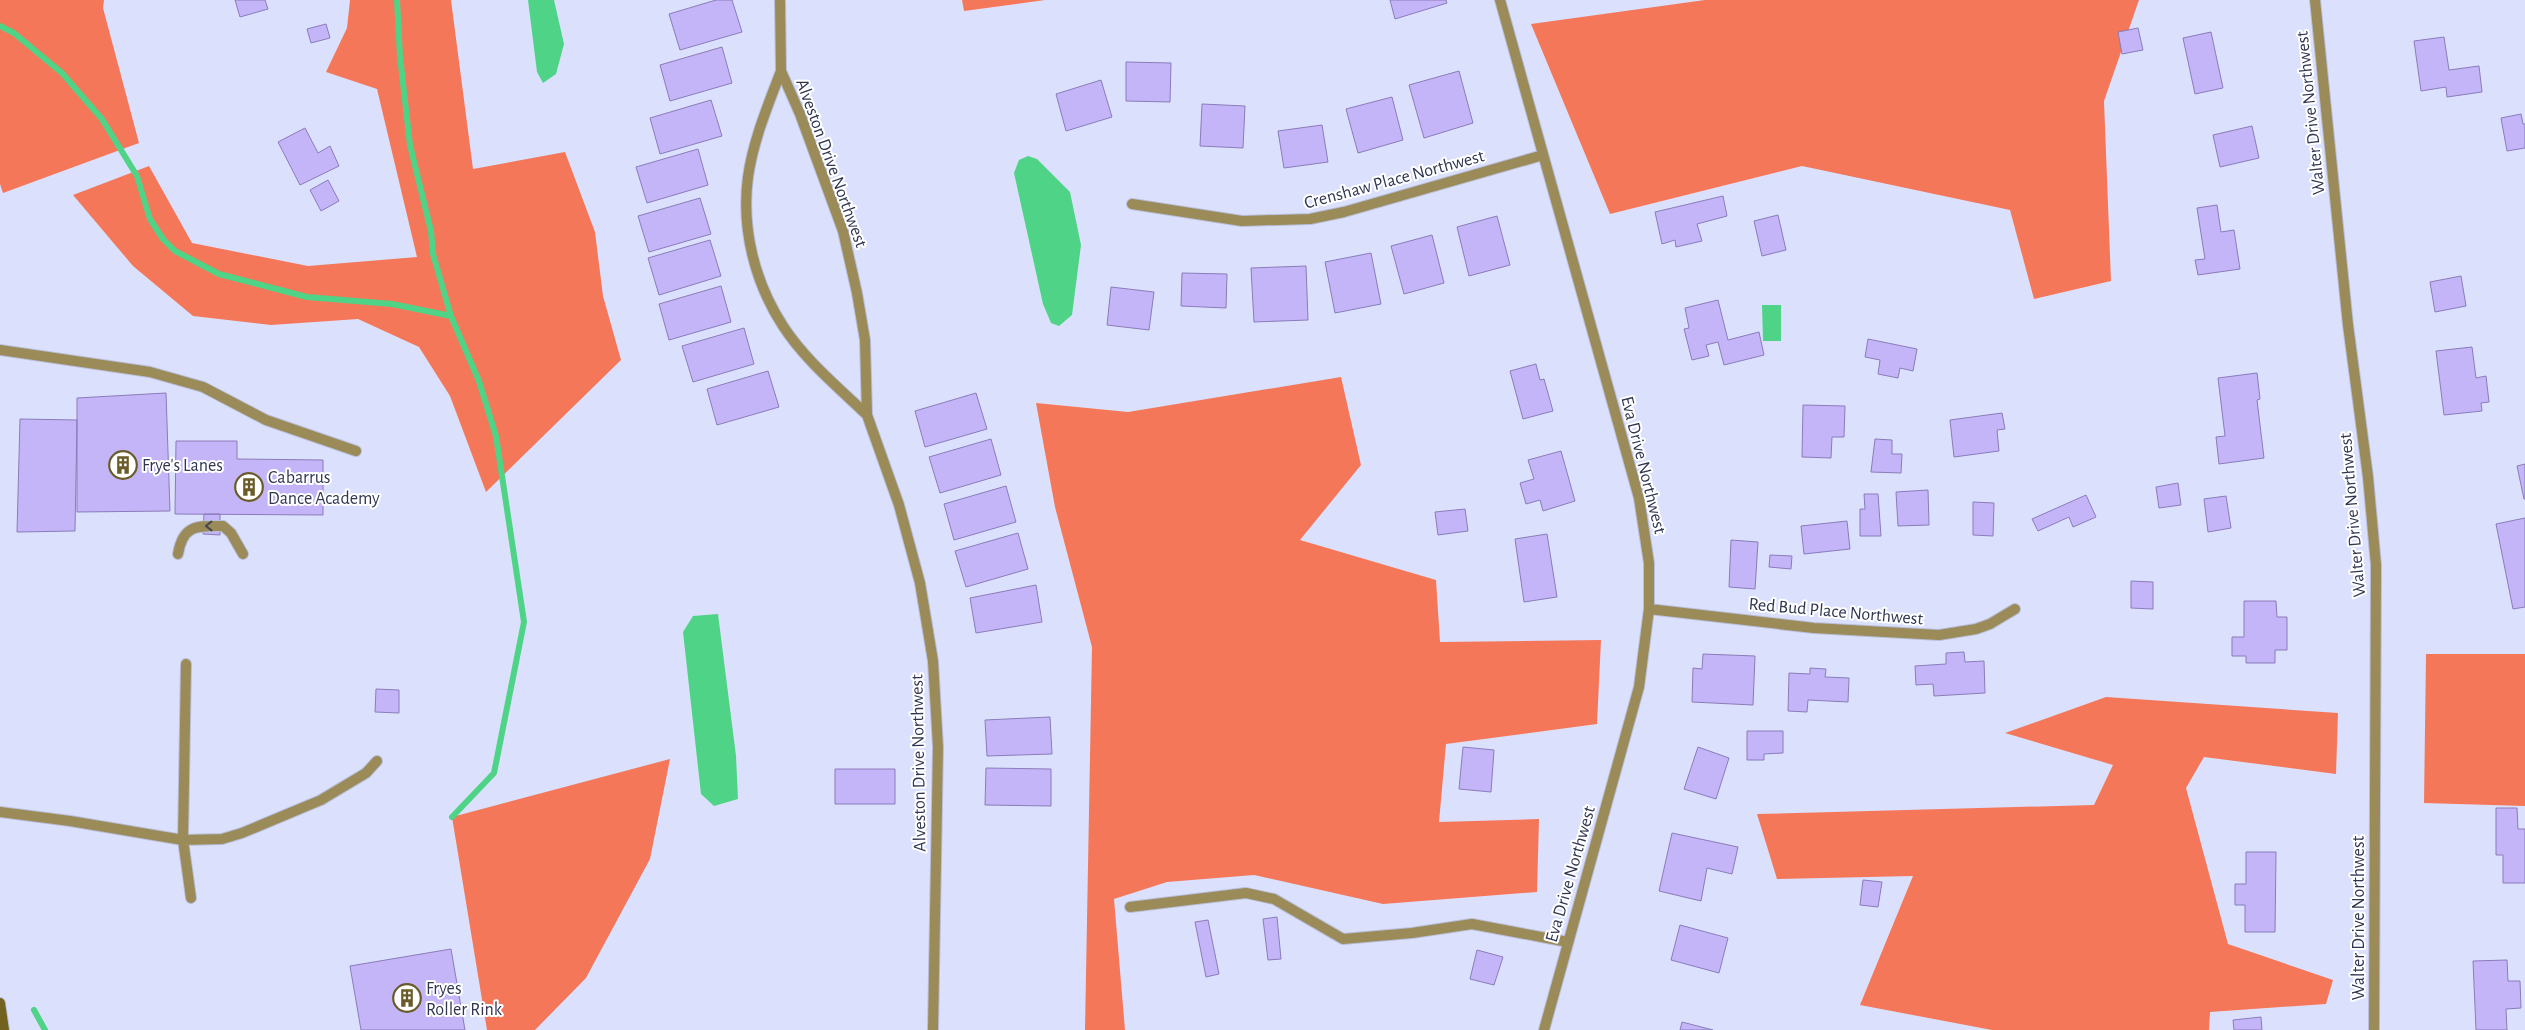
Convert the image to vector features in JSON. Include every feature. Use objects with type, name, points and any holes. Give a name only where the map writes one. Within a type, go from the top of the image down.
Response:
[{"type":"main road","points":[[0,1003],[4,1030]]},
{"type":"street","name":"Alveston Drive Northwest","points":[[780,0],[781,72],[763,118],[748,177],[747,226],[753,262],[766,297],[784,327],[820,370],[867,415]]},
{"type":"street","name":"Eva Drive Northwest","points":[[1500,0],[1642,509],[1649,563],[1649,609],[1639,687],[1544,1030]]},
{"type":"street","name":"Walter Drive Northwest","points":[[2315,0],[2348,324],[2368,477],[2376,565],[2374,1030]]},
{"type":"street","name":"Alveston Drive Northwest","points":[[781,72],[800,114],[843,231],[858,293],[865,340],[867,415],[899,506],[917,574],[933,661],[938,747],[933,1030]]},
{"type":"street","name":"Crenshaw Place Northwest","points":[[1132,204],[1242,221],[1310,219],[1344,212],[1544,155]]},
{"type":"street","points":[[0,350],[150,372],[203,387],[266,420],[356,451]]},
{"type":"street","points":[[178,554],[180,543],[187,531],[198,526],[223,526],[231,533],[243,554]]},
{"type":"street","name":"Red Bud Place Northwest","points":[[1649,609],[1814,628],[1939,635],[1976,629],[1990,624],[2015,609]]},
{"type":"street","points":[[186,664],[183,840],[191,898]]},
{"type":"street","points":[[0,812],[70,821],[183,840],[222,839],[242,833],[322,800],[366,773],[377,761]]},
{"type":"street","points":[[1130,907],[1246,893],[1274,899],[1342,938],[1412,933],[1472,924],[1568,942]]},
{"type":"shaded area","points":[[0,0],[104,0],[103,8],[139,143],[3,193],[0,184]]},
{"type":"shaded area","points":[[350,0],[451,0],[473,169],[565,152],[595,232],[603,296],[621,360],[486,492],[450,396],[419,347],[358,319],[271,325],[193,316],[133,266],[73,195],[149,166],[192,243],[308,266],[417,257],[377,89],[326,72],[347,28]]},
{"type":"shaded area","points":[[528,0],[554,0],[564,44],[556,74],[543,83],[537,72]]},
{"type":"shaded area","points":[[962,0],[1045,0],[964,11]]},
{"type":"shaded area","points":[[1705,0],[2139,0],[2104,101],[2111,281],[2034,299],[2010,210],[1802,166],[1610,214],[1531,24]]},
{"type":"shaded area","points":[[1028,156],[1037,159],[1070,192],[1081,245],[1072,315],[1059,326],[1051,323],[1043,304],[1014,173],[1019,160]]},
{"type":"shaded area","points":[[1762,305],[1781,305],[1781,341],[1763,341]]},
{"type":"shaded area","points":[[1341,377],[1361,465],[1300,540],[1436,580],[1440,642],[1601,640],[1597,724],[1446,744],[1439,822],[1539,819],[1537,892],[1383,904],[1254,875],[1167,882],[1114,899],[1125,1030],[1085,1030],[1092,647],[1055,507],[1036,403],[1128,412]]},
{"type":"shaded area","points":[[718,614],[736,756],[738,799],[714,806],[701,794],[683,632],[693,616]]},
{"type":"shaded area","points":[[2426,654],[2525,654],[2525,806],[2424,803]]},
{"type":"shaded area","points":[[2106,697],[2338,713],[2336,774],[2204,757],[2186,788],[2228,944],[2333,980],[2326,1004],[2210,1012],[2209,1030],[1992,1030],[1860,1005],[1913,876],[1777,879],[1757,814],[2094,805],[2113,765],[2005,733]]},
{"type":"shaded area","points":[[670,759],[650,859],[586,978],[535,1030],[487,1030],[452,817]]},
{"type":"building","points":[[235,0],[265,0],[268,9],[240,17]]},
{"type":"building","points":[[716,0],[732,0],[742,32],[680,50],[669,14]]},
{"type":"building","points":[[1390,0],[1446,0],[1447,3],[1395,19]]},
{"type":"building","points":[[326,24],[330,38],[311,43],[307,29]]},
{"type":"building","points":[[2138,28],[2143,50],[2122,54],[2118,32]]},
{"type":"building","points":[[2211,32],[2223,88],[2195,94],[2183,38]]},
{"type":"building","points":[[2444,37],[2449,70],[2479,66],[2482,92],[2447,97],[2446,87],[2421,91],[2414,41]]},
{"type":"building","points":[[722,47],[732,83],[670,101],[660,65]]},
{"type":"building","points":[[1126,62],[1171,63],[1170,102],[1126,101]]},
{"type":"building","points":[[1459,71],[1473,123],[1424,138],[1409,85]]},
{"type":"building","points":[[1101,80],[1112,117],[1066,131],[1056,94]]},
{"type":"building","points":[[1392,97],[1403,140],[1358,153],[1346,109]]},
{"type":"building","points":[[711,100],[722,136],[660,154],[650,118]]},
{"type":"building","points":[[1202,104],[1245,106],[1243,148],[1200,146]]},
{"type":"building","points":[[2521,114],[2523,124],[2525,124],[2525,148],[2507,151],[2501,118]]},
{"type":"building","points":[[1322,125],[1328,162],[1284,168],[1278,131]]},
{"type":"building","points":[[2252,126],[2259,158],[2220,167],[2213,135]]},
{"type":"building","points":[[305,128],[318,153],[330,146],[339,166],[300,185],[278,142]]},
{"type":"building","points":[[698,149],[708,185],[647,203],[636,167]]},
{"type":"building","points":[[328,180],[339,201],[321,211],[310,190]]},
{"type":"building","points":[[1723,196],[1727,216],[1697,224],[1702,241],[1676,247],[1675,240],[1662,244],[1655,212]]},
{"type":"building","points":[[700,198],[711,234],[649,252],[638,216]]},
{"type":"building","points":[[2217,205],[2221,232],[2234,230],[2240,269],[2198,275],[2195,260],[2205,259],[2197,208]]},
{"type":"building","points":[[1778,215],[1786,250],[1762,256],[1754,221]]},
{"type":"building","points":[[1497,216],[1510,265],[1469,276],[1457,227]]},
{"type":"building","points":[[1432,235],[1444,283],[1404,294],[1391,246]]},
{"type":"building","points":[[710,240],[721,276],[659,295],[648,258]]},
{"type":"building","points":[[1371,253],[1381,304],[1335,313],[1325,262]]},
{"type":"building","points":[[1306,266],[1308,320],[1254,322],[1251,268]]},
{"type":"building","points":[[1182,273],[1227,274],[1226,308],[1181,306]]},
{"type":"building","points":[[2461,276],[2466,306],[2435,312],[2430,282]]},
{"type":"building","points":[[721,286],[731,322],[669,340],[659,304]]},
{"type":"building","points":[[1111,287],[1154,292],[1149,330],[1107,325]]},
{"type":"building","points":[[1718,300],[1728,340],[1759,332],[1764,355],[1724,365],[1718,342],[1706,345],[1709,356],[1692,360],[1684,329],[1689,328],[1685,308]]},
{"type":"building","points":[[744,328],[754,364],[693,382],[682,346]]},
{"type":"building","points":[[1868,339],[1917,349],[1913,371],[1900,368],[1898,378],[1878,374],[1880,360],[1865,357]]},
{"type":"building","points":[[2472,347],[2476,378],[2486,376],[2489,402],[2481,403],[2482,411],[2444,415],[2436,351]]},
{"type":"building","points":[[1536,364],[1540,380],[1544,379],[1553,411],[1523,419],[1510,371]]},
{"type":"building","points":[[768,371],[779,407],[717,425],[707,389]]},
{"type":"building","points":[[2257,373],[2260,399],[2257,400],[2264,458],[2219,464],[2216,437],[2225,436],[2218,378]]},
{"type":"building","name":"Frye's Lanes","points":[[166,393],[170,511],[77,512],[77,398]]},
{"type":"building","points":[[976,393],[987,429],[925,447],[915,411]]},
{"type":"building","points":[[1803,405],[1845,406],[1844,437],[1832,437],[1831,458],[1802,457]]},
{"type":"building","points":[[2002,413],[2005,429],[1997,430],[1999,451],[1954,457],[1950,420]]},
{"type":"building","points":[[20,419],[77,420],[75,531],[17,532]]},
{"type":"building","points":[[991,439],[1001,475],[940,493],[929,457]]},
{"type":"building","points":[[1875,439],[1892,440],[1892,454],[1902,454],[1901,473],[1871,472]]},
{"type":"building","name":"Cabarrus Dance Academy","points":[[176,441],[237,441],[237,459],[323,460],[323,515],[175,514]]},
{"type":"building","points":[[1561,451],[1575,501],[1543,511],[1540,500],[1526,504],[1520,483],[1534,479],[1528,460]]},
{"type":"building","points":[[2525,464],[2525,499],[2524,499],[2517,466]]},
{"type":"building","points":[[2178,483],[2181,505],[2159,508],[2156,487]]},
{"type":"building","points":[[1006,486],[1016,522],[954,540],[944,504]]},
{"type":"building","points":[[1928,490],[1929,525],[1898,526],[1896,492]]},
{"type":"building","points":[[1864,494],[1878,494],[1881,536],[1860,536],[1860,509],[1865,509]]},
{"type":"building","points":[[2086,495],[2096,517],[2073,527],[2069,517],[2038,531],[2032,519]]},
{"type":"building","points":[[2226,496],[2231,528],[2208,532],[2204,499]]},
{"type":"building","points":[[1973,502],[1994,503],[1993,536],[1973,535]]},
{"type":"building","points":[[1465,509],[1468,531],[1438,535],[1435,512]]},
{"type":"building","points":[[204,514],[220,514],[220,535],[203,534]]},
{"type":"building","points":[[2525,518],[2525,607],[2513,609],[2496,524]]},
{"type":"building","points":[[1847,521],[1850,549],[1804,554],[1801,526]]},
{"type":"building","points":[[1018,533],[1028,569],[966,587],[955,551]]},
{"type":"building","points":[[1547,534],[1557,597],[1524,602],[1515,539]]},
{"type":"building","points":[[1731,540],[1758,542],[1755,589],[1729,587]]},
{"type":"building","points":[[1770,555],[1792,556],[1791,569],[1769,567]]},
{"type":"building","points":[[2131,581],[2153,582],[2153,609],[2131,608]]},
{"type":"building","points":[[1036,585],[1042,622],[976,633],[970,598]]},
{"type":"building","points":[[2244,601],[2276,601],[2277,617],[2287,617],[2287,650],[2275,650],[2275,663],[2246,663],[2246,656],[2232,656],[2232,637],[2244,637]]},
{"type":"building","points":[[1964,652],[1965,662],[1984,661],[1985,693],[1934,696],[1933,684],[1916,685],[1915,666],[1946,664],[1946,653]]},
{"type":"building","points":[[1703,654],[1755,656],[1753,705],[1692,702],[1693,668],[1702,669]]},
{"type":"building","points":[[1810,668],[1826,669],[1825,677],[1849,678],[1848,702],[1808,700],[1807,712],[1788,711],[1789,673],[1810,674]]},
{"type":"building","points":[[376,689],[399,690],[399,713],[375,712]]},
{"type":"building","points":[[1050,717],[1052,754],[987,756],[985,720]]},
{"type":"building","points":[[1747,731],[1783,731],[1783,753],[1764,754],[1764,760],[1747,760]]},
{"type":"building","points":[[1463,747],[1494,750],[1491,792],[1459,789]]},
{"type":"building","points":[[1698,747],[1729,758],[1716,799],[1684,789]]},
{"type":"building","points":[[986,768],[1051,769],[1051,806],[985,805]]},
{"type":"building","points":[[835,769],[895,769],[895,804],[835,804]]},
{"type":"building","points":[[2496,808],[2517,808],[2518,829],[2525,829],[2525,883],[2503,883],[2503,855],[2496,855]]},
{"type":"building","points":[[1672,833],[1738,847],[1732,874],[1707,868],[1701,901],[1659,891]]},
{"type":"building","points":[[2246,852],[2276,852],[2275,932],[2245,932],[2245,905],[2235,905],[2235,884],[2246,884]]},
{"type":"building","points":[[1863,880],[1882,882],[1878,907],[1860,905]]},
{"type":"building","points":[[1277,917],[1281,959],[1268,960],[1263,919]]},
{"type":"building","points":[[1208,920],[1219,974],[1206,977],[1195,922]]},
{"type":"building","points":[[1680,925],[1728,938],[1719,973],[1671,960]]},
{"type":"building","name":"Fryes Roller Rink","points":[[451,949],[465,1030],[361,1030],[350,966]]},
{"type":"building","points":[[1477,950],[1503,957],[1494,985],[1470,979]]},
{"type":"building","points":[[2507,960],[2508,981],[2520,981],[2521,1008],[2506,1009],[2507,1030],[2476,1030],[2473,961]]},
{"type":"building","points":[[2261,1017],[2262,1030],[2234,1030],[2233,1020]]},
{"type":"building","points":[[1682,1022],[1713,1030],[1680,1030]]},
{"type":"waterway","points":[[397,0],[400,56],[410,145],[431,231],[433,254],[451,316],[479,381],[496,436],[524,622],[494,773],[452,817]]},
{"type":"waterway","points":[[0,26],[14,33],[62,73],[102,119],[137,176],[150,219],[163,239],[175,251],[219,274],[307,297],[392,304],[451,316]]},
{"type":"waterway","points":[[34,1010],[45,1030]]},
{"type":"place","name":"Frye's Lanes","points":[[123,465]]},
{"type":"place","name":"Cabarrus Dance Academy","points":[[249,487]]},
{"type":"place","name":"Fryes Roller Rink","points":[[407,998]]}]
